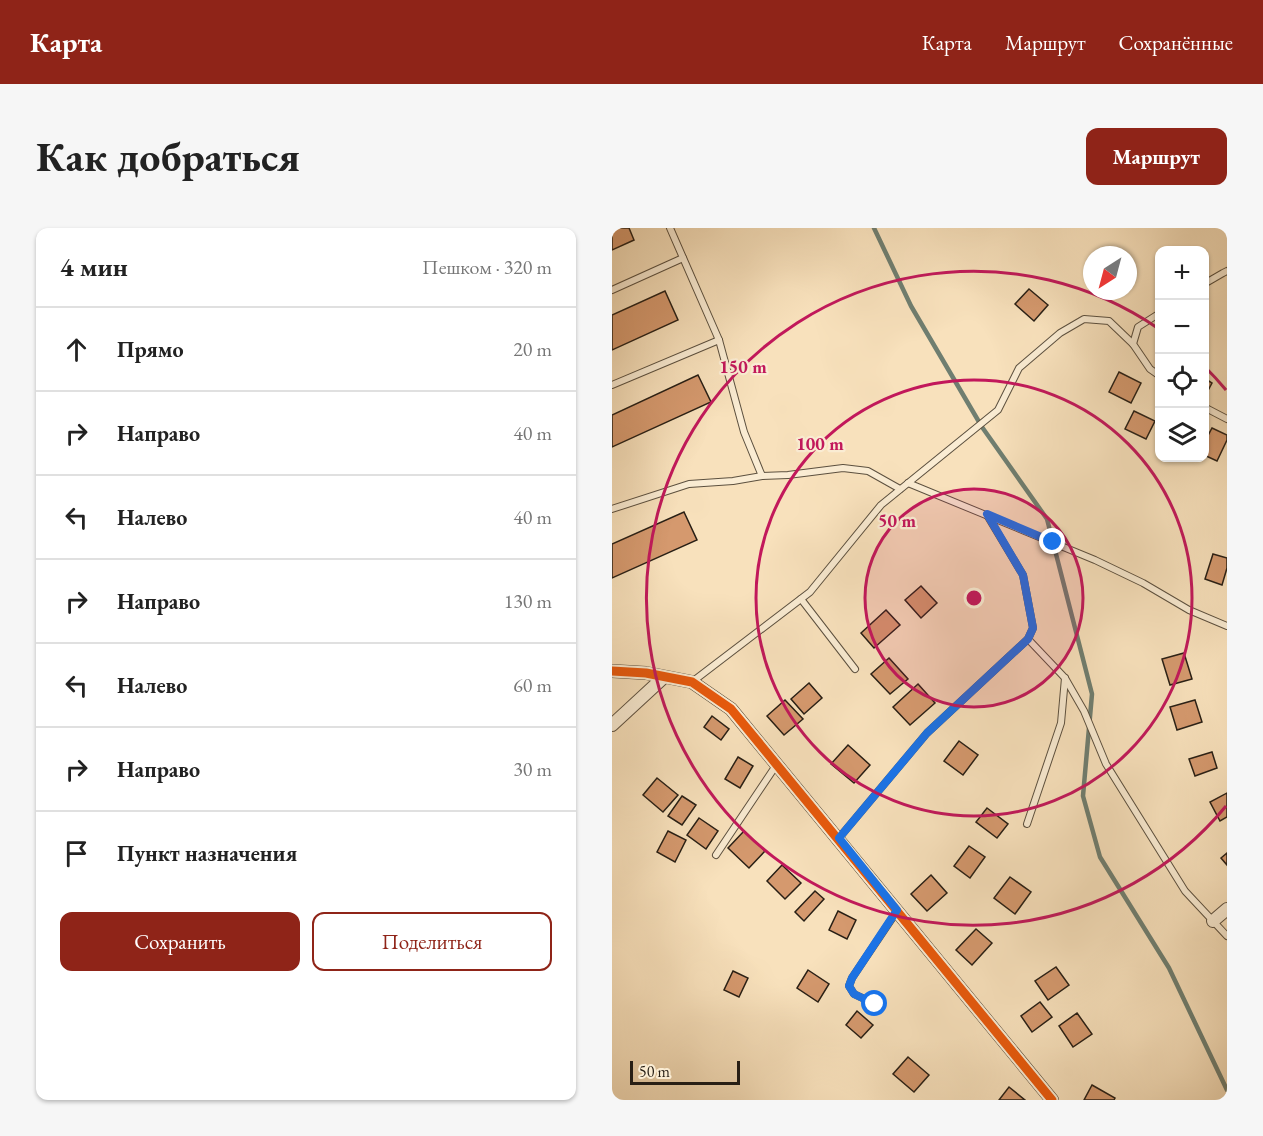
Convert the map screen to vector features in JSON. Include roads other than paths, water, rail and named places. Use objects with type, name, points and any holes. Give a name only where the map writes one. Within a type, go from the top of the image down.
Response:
[{"type":"street","points":[[612,671],[646,673],[692,682],[732,709],[1052,1100]]},
{"type":"street","points":[[612,725],[664,677]]},
{"type":"street","points":[[1213,921],[1227,909]]},
{"type":"lane","points":[[670,228],[719,340],[744,432],[762,476]]},
{"type":"lane","points":[[612,290],[683,258]]},
{"type":"lane","points":[[1209,281],[1227,272]]},
{"type":"lane","points":[[1133,344],[1138,327],[1155,316]]},
{"type":"lane","points":[[692,682],[810,592],[881,505],[999,410],[1019,368],[1060,333],[1084,319],[1109,321],[1133,344],[1150,369],[1155,372]]},
{"type":"lane","points":[[612,385],[719,340]]},
{"type":"lane","points":[[1206,408],[1227,419]]},
{"type":"lane","points":[[612,510],[689,484],[843,468],[868,471],[900,489]]},
{"type":"lane","points":[[908,483],[1095,560],[1143,583],[1189,610],[1227,626]]},
{"type":"lane","points":[[839,838],[927,733],[1028,639],[1033,628],[1023,575],[987,514]]},
{"type":"lane","points":[[801,599],[855,669]]},
{"type":"lane","points":[[1028,639],[1065,678],[1084,711],[1106,764],[1185,891],[1227,936]]},
{"type":"lane","points":[[1027,824],[1061,723],[1065,678]]},
{"type":"lane","points":[[716,855],[777,764]]},
{"type":"lane","points":[[875,1004],[854,994],[849,986],[897,910]]},
{"type":"waterway","points":[[874,228],[911,306],[982,427],[1047,519],[1092,694],[1083,796],[1100,857],[1169,968],[1227,1090]]}]
